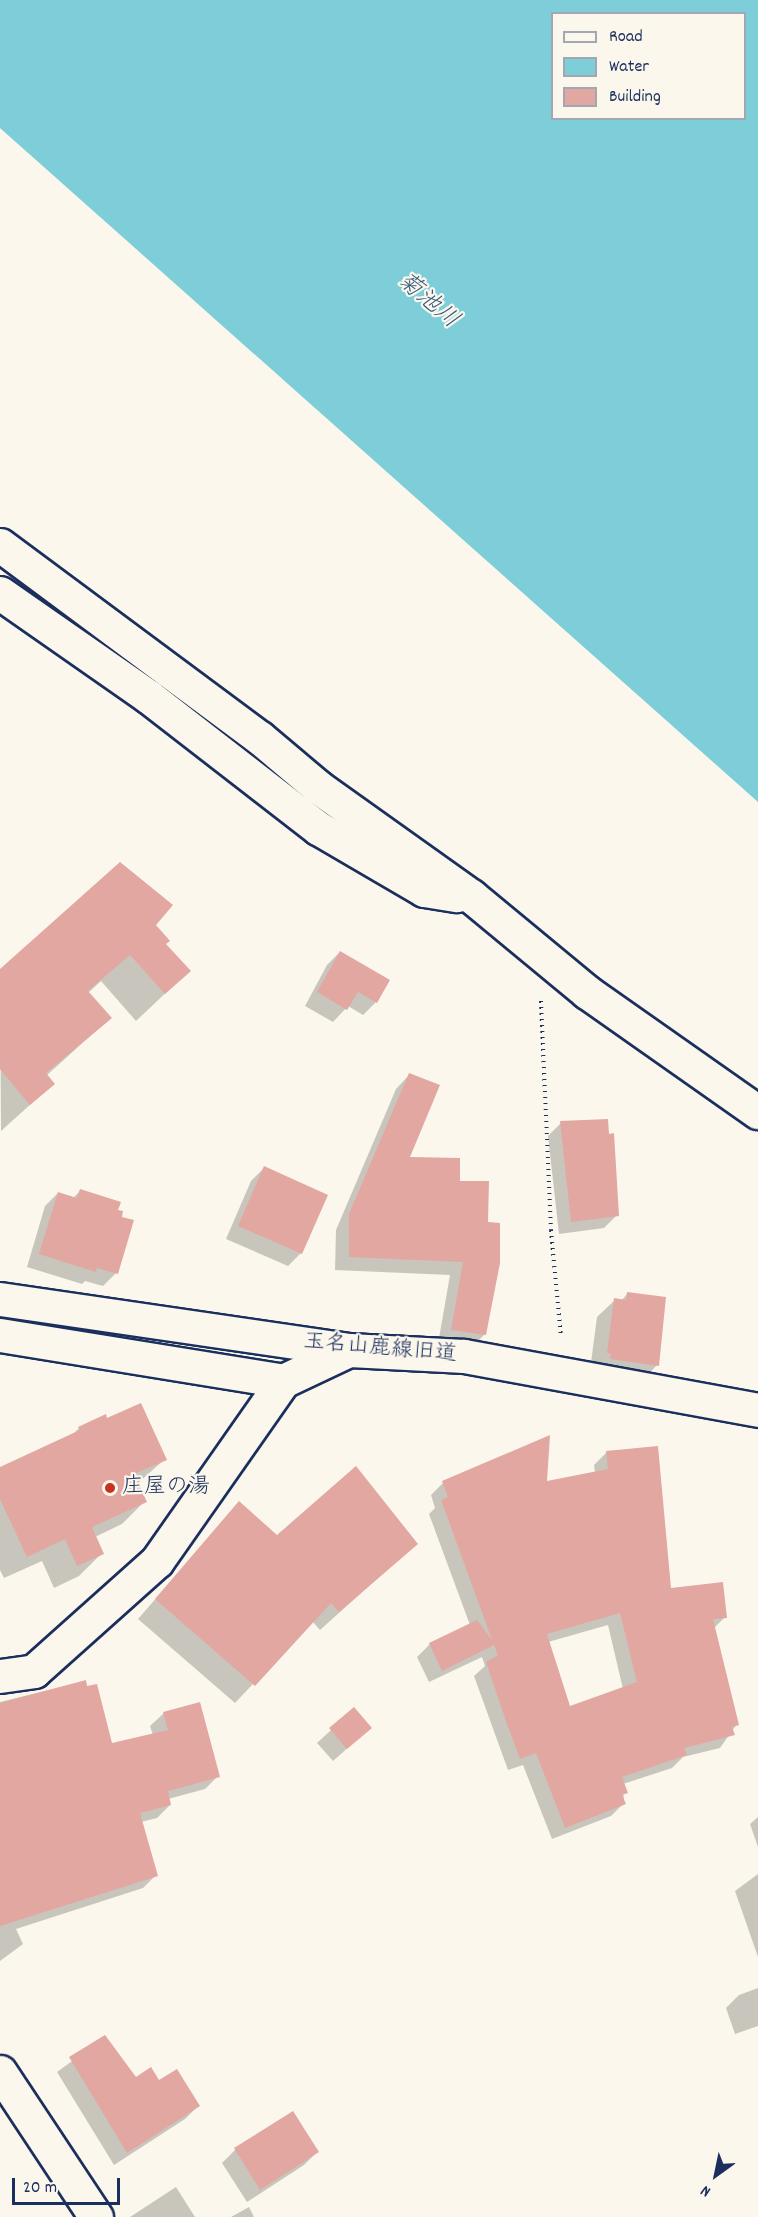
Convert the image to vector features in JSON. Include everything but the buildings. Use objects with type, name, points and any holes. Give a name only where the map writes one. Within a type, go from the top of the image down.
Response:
[{"type":"street","points":[[0,544],[260,738],[318,787],[471,896],[546,958],[717,1087],[758,1112]]},
{"type":"street","points":[[0,593],[149,697],[318,828],[424,890],[471,896]]},
{"type":"street","name":"玉名山鹿線旧道","points":[[0,1299],[349,1350],[464,1356],[758,1410]]},
{"type":"street","points":[[0,1335],[283,1381]]},
{"type":"street","points":[[0,1676],[34,1671],[157,1561],[283,1381],[349,1350]]},
{"type":"street","points":[[0,2073],[96,2217]]},
{"type":"path","points":[[546,958],[541,990],[551,1230],[564,1374]]},
{"type":"water","name":"菊池川","points":[[0,0],[758,0],[758,802],[0,128]]},
{"type":"place","name":"庄屋の湯","points":[[110,1488]]}]
